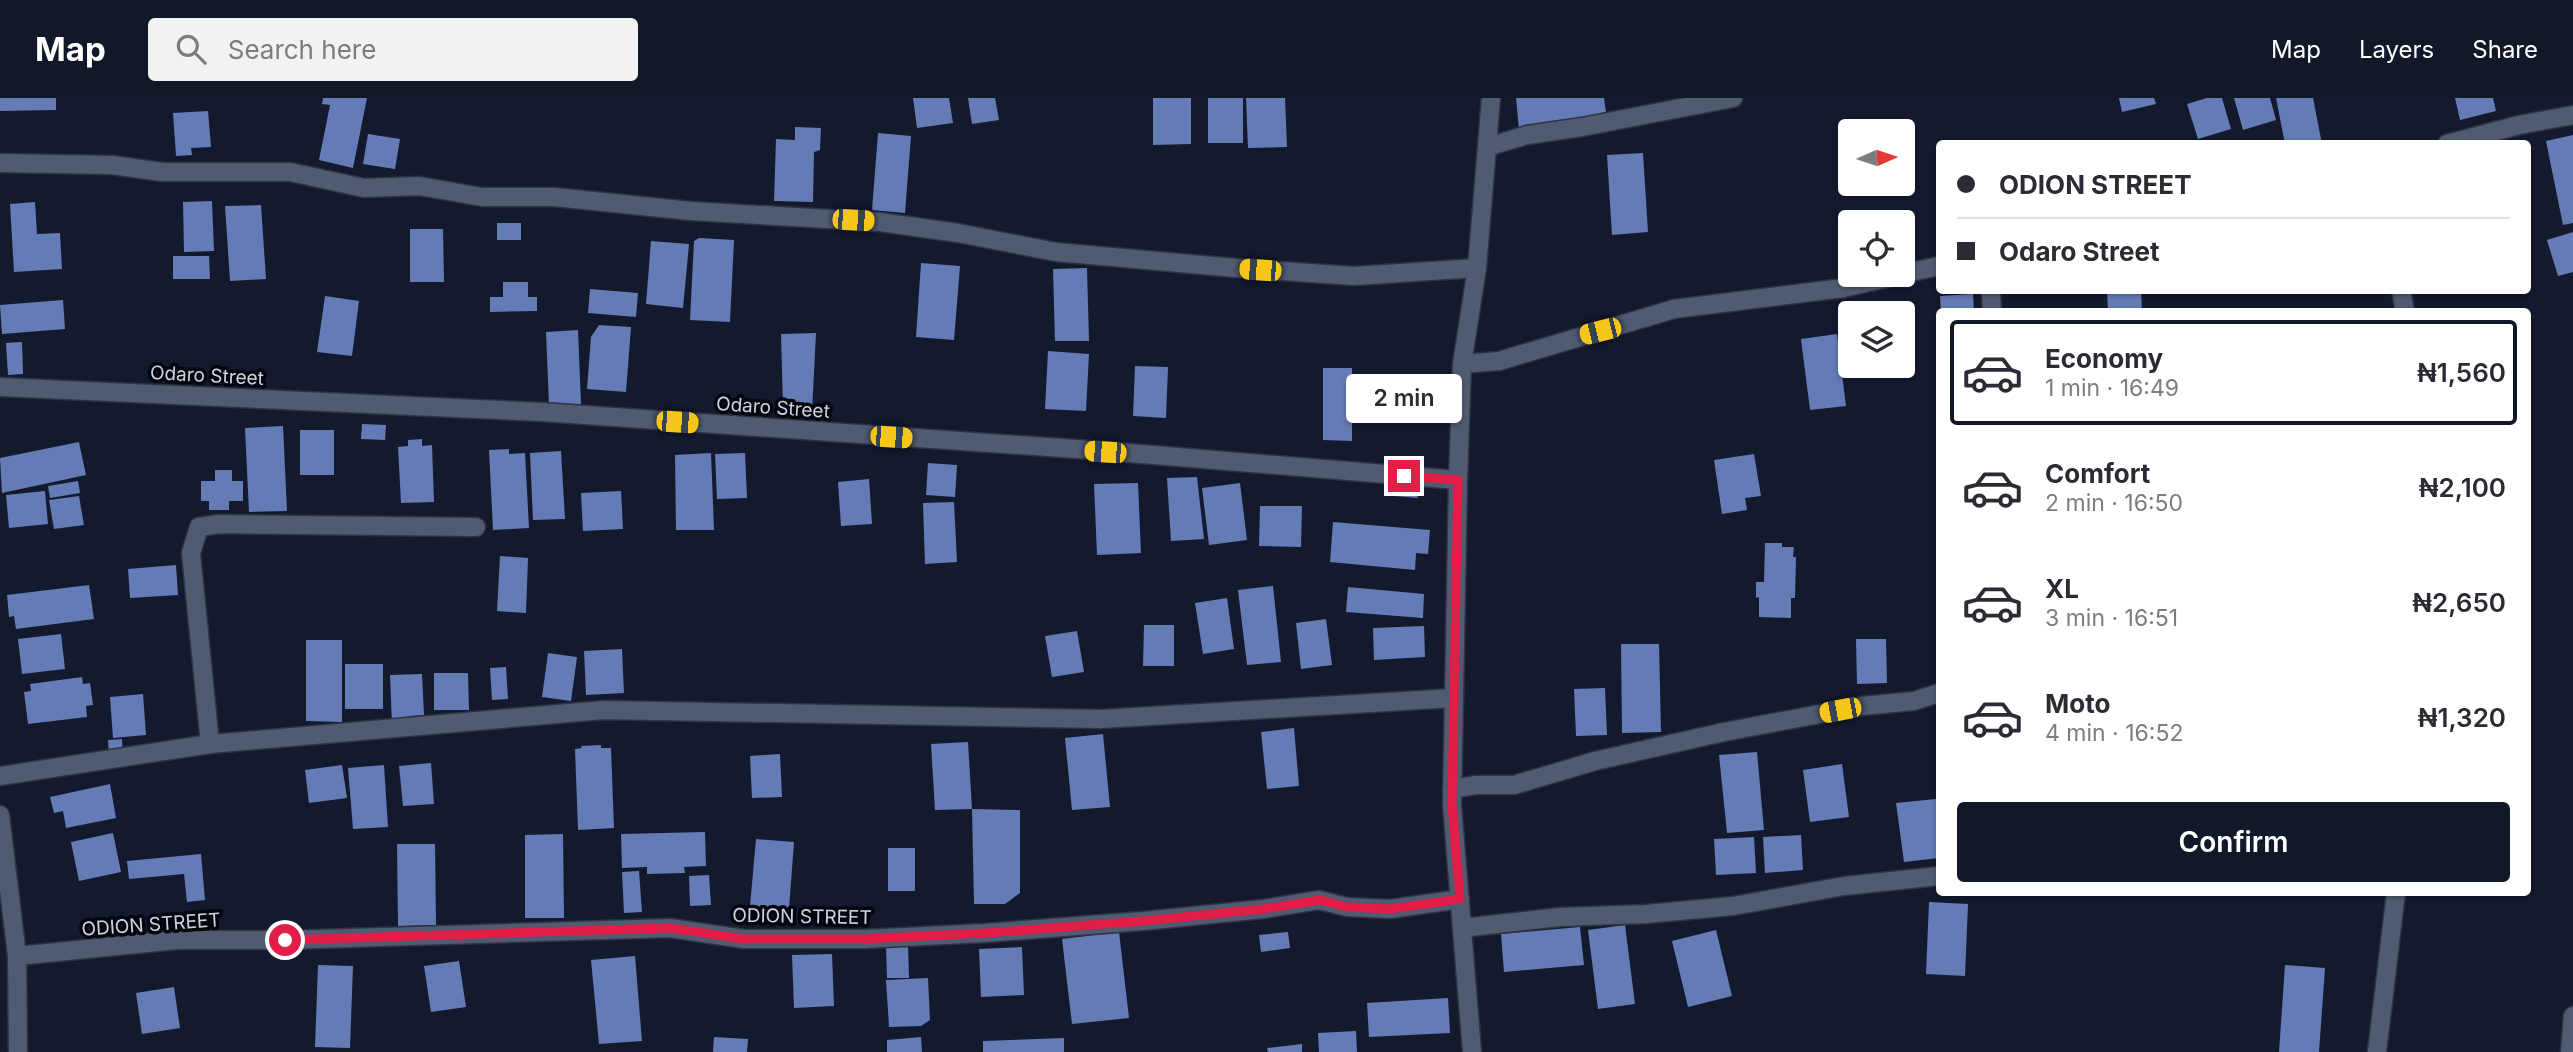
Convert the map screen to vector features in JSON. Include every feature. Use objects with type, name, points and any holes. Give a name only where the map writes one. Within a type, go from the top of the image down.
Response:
[{"type":"street","points":[[1472,1052],[1452,789],[1458,480],[1462,364],[1476,268],[1492,98]]},
{"type":"street","points":[[1487,147],[1527,135],[1734,98]]},
{"type":"street","points":[[2462,140],[2519,125],[2573,115]]},
{"type":"street","points":[[0,163],[112,164],[162,172],[290,172],[364,188],[419,186],[482,197],[554,197],[691,211],[880,222],[958,233],[1056,252],[1314,274],[1354,276],[1476,268]]},
{"type":"street","points":[[1915,271],[1936,267]]},
{"type":"street","points":[[1462,364],[1499,361],[1674,309],[1847,287]]},
{"type":"street","name":"Odaro Street","points":[[0,387],[570,414],[1092,450],[1458,480]]},
{"type":"street","points":[[210,744],[191,552],[199,527],[219,524],[476,527]]},
{"type":"street","points":[[1452,789],[1476,785],[1514,785],[1595,761],[1724,732],[1862,706],[1914,701],[1936,694]]},
{"type":"street","points":[[0,776],[210,744],[604,710],[1101,719],[1454,698]]},
{"type":"street","points":[[0,822],[17,956],[18,1052]]},
{"type":"street","points":[[1462,929],[1560,917],[1646,914],[1733,906],[1844,886],[1936,876]]},
{"type":"street","points":[[2377,1052],[2396,896]]},
{"type":"street","name":"ODION STREET","points":[[17,956],[177,940],[285,940],[670,928],[744,939],[877,938],[1143,921],[1263,909],[1320,900],[1347,907],[1390,909],[1460,899]]},
{"type":"street","points":[[2570,1052],[2573,1016]]},
{"type":"building","points":[[0,98],[56,98],[56,110],[0,111]]},
{"type":"building","points":[[323,98],[367,98],[353,168],[319,160],[330,105],[322,104]]},
{"type":"building","points":[[913,98],[949,98],[953,123],[917,128]]},
{"type":"building","points":[[968,98],[995,98],[999,120],[972,124]]},
{"type":"building","points":[[1153,98],[1191,98],[1191,144],[1153,145]]},
{"type":"building","points":[[1208,98],[1243,98],[1243,143],[1208,143]]},
{"type":"building","points":[[1246,98],[1285,98],[1287,147],[1248,148]]},
{"type":"building","points":[[1516,98],[1604,98],[1607,120],[1519,130]]},
{"type":"building","points":[[2119,98],[2154,98],[2156,104],[2122,112]]},
{"type":"building","points":[[2207,98],[2222,98],[2231,129],[2198,139],[2187,104]]},
{"type":"building","points":[[2234,98],[2270,98],[2276,120],[2243,130]]},
{"type":"building","points":[[2276,98],[2313,98],[2321,140],[2284,140]]},
{"type":"building","points":[[2455,98],[2493,98],[2496,111],[2460,120]]},
{"type":"building","points":[[208,111],[211,147],[191,148],[192,155],[176,156],[173,113]]},
{"type":"building","points":[[795,127],[821,128],[820,150],[814,152],[813,202],[774,201],[776,139],[795,140]]},
{"type":"building","points":[[878,133],[911,136],[905,213],[872,210]]},
{"type":"building","points":[[368,134],[400,139],[395,169],[363,164]]},
{"type":"building","points":[[2573,135],[2573,223],[2563,225],[2546,141]]},
{"type":"building","points":[[1643,153],[1648,232],[1612,235],[1607,155]]},
{"type":"building","points":[[212,201],[214,251],[184,252],[183,202]]},
{"type":"building","points":[[35,202],[37,234],[60,233],[62,269],[14,272],[10,204]]},
{"type":"building","points":[[261,205],[266,279],[230,281],[225,206]]},
{"type":"building","points":[[497,223],[521,223],[521,240],[497,240]]},
{"type":"building","points":[[410,229],[443,229],[444,282],[410,282]]},
{"type":"building","points":[[2573,232],[2573,272],[2558,276],[2547,240]]},
{"type":"building","points":[[699,238],[734,240],[730,322],[690,320],[694,241]]},
{"type":"building","points":[[651,241],[689,244],[683,308],[646,304]]},
{"type":"building","points":[[173,256],[209,256],[210,279],[173,279]]},
{"type":"building","points":[[921,263],[960,266],[954,340],[916,337]]},
{"type":"building","points":[[1087,268],[1089,341],[1055,341],[1053,269]]},
{"type":"building","points":[[503,282],[528,282],[528,297],[537,297],[537,311],[490,312],[490,297],[503,297]]},
{"type":"building","points":[[590,289],[638,293],[636,317],[588,313]]},
{"type":"building","points":[[1973,294],[1974,308],[1941,308],[1940,296]]},
{"type":"building","points":[[2107,294],[2141,294],[2142,308],[2108,308]]},
{"type":"building","points":[[325,296],[359,301],[352,356],[317,352]]},
{"type":"building","points":[[63,300],[65,329],[2,334],[0,305]]},
{"type":"building","points":[[599,325],[631,327],[626,392],[587,389],[591,337]]},
{"type":"building","points":[[578,330],[581,404],[549,405],[546,332]]},
{"type":"building","points":[[816,333],[812,412],[783,408],[781,334]]},
{"type":"building","points":[[1837,334],[1838,378],[1842,378],[1846,406],[1810,410],[1801,339]]},
{"type":"building","points":[[22,342],[23,374],[8,375],[6,343]]},
{"type":"building","points":[[1048,351],[1089,354],[1086,411],[1045,409]]},
{"type":"building","points":[[1135,366],[1168,367],[1166,418],[1133,416]]},
{"type":"building","points":[[1323,368],[1352,368],[1352,441],[1323,440]]},
{"type":"building","points":[[362,424],[386,425],[385,440],[361,439]]},
{"type":"building","points":[[283,426],[287,511],[249,512],[245,428]]},
{"type":"building","points":[[300,430],[334,430],[334,475],[300,475]]},
{"type":"building","points":[[422,439],[422,446],[432,445],[434,502],[401,503],[398,447],[408,446],[408,440]]},
{"type":"building","points":[[79,442],[86,475],[2,493],[0,458]]},
{"type":"building","points":[[509,449],[509,454],[525,453],[529,528],[493,530],[489,450]]},
{"type":"building","points":[[561,451],[565,519],[533,520],[530,453]]},
{"type":"building","points":[[711,453],[714,530],[676,530],[675,455]]},
{"type":"building","points":[[745,453],[747,498],[717,499],[715,454]]},
{"type":"building","points":[[1754,454],[1761,496],[1745,498],[1747,510],[1722,514],[1714,460]]},
{"type":"building","points":[[928,463],[957,465],[955,497],[926,495]]},
{"type":"building","points":[[215,470],[232,470],[232,481],[243,481],[243,501],[229,501],[229,510],[209,510],[209,501],[201,501],[201,481],[215,481]]},
{"type":"building","points":[[1197,477],[1204,539],[1171,541],[1167,478]]},
{"type":"building","points":[[869,479],[872,524],[841,526],[838,482]]},
{"type":"building","points":[[1395,480],[1414,482],[1418,498],[1394,496]]},
{"type":"building","points":[[78,481],[80,493],[50,498],[48,486]]},
{"type":"building","points":[[1138,483],[1141,553],[1097,555],[1094,484]]},
{"type":"building","points":[[1240,483],[1247,540],[1209,545],[1202,488]]},
{"type":"building","points":[[45,491],[48,524],[9,528],[6,495]]},
{"type":"building","points":[[621,491],[623,529],[583,531],[581,493]]},
{"type":"building","points":[[79,496],[84,525],[54,529],[49,500]]},
{"type":"building","points":[[954,502],[957,562],[925,564],[923,503]]},
{"type":"building","points":[[1260,506],[1302,506],[1301,547],[1259,546]]},
{"type":"building","points":[[1333,522],[1430,530],[1428,554],[1416,553],[1415,570],[1330,562]]},
{"type":"building","points":[[1765,543],[1782,543],[1782,547],[1794,547],[1795,598],[1791,598],[1791,618],[1759,617],[1756,582],[1764,582]]},
{"type":"building","points":[[500,556],[528,558],[526,613],[497,611]]},
{"type":"building","points":[[176,565],[178,595],[130,598],[128,569]]},
{"type":"building","points":[[89,585],[94,619],[16,629],[14,616],[9,617],[7,595]]},
{"type":"building","points":[[1273,586],[1281,662],[1247,665],[1238,590]]},
{"type":"building","points":[[1348,587],[1424,594],[1423,618],[1346,612]]},
{"type":"building","points":[[1227,598],[1234,649],[1203,654],[1195,603]]},
{"type":"building","points":[[1326,619],[1332,665],[1301,669],[1296,623]]},
{"type":"building","points":[[1144,625],[1174,625],[1174,666],[1143,666]]},
{"type":"building","points":[[1424,626],[1425,657],[1374,660],[1373,628]]},
{"type":"building","points":[[1077,631],[1084,672],[1052,677],[1045,636]]},
{"type":"building","points":[[61,634],[65,669],[22,674],[18,639]]},
{"type":"building","points":[[1856,639],[1886,639],[1887,683],[1857,684]]},
{"type":"building","points":[[306,640],[342,640],[342,722],[306,721]]},
{"type":"building","points":[[1621,644],[1659,644],[1661,732],[1622,733]]},
{"type":"building","points":[[622,649],[624,693],[586,695],[584,651]]},
{"type":"building","points":[[548,653],[577,657],[571,701],[542,697]]},
{"type":"building","points":[[345,664],[383,664],[383,709],[345,709]]},
{"type":"building","points":[[506,667],[508,699],[492,700],[490,668]]},
{"type":"building","points":[[434,673],[468,673],[469,710],[434,710]]},
{"type":"building","points":[[422,674],[424,715],[410,716],[411,724],[392,725],[390,675]]},
{"type":"building","points":[[82,677],[83,684],[90,683],[93,705],[86,706],[87,717],[28,724],[24,692],[31,691],[30,684]]},
{"type":"building","points":[[1605,688],[1607,735],[1576,736],[1574,689]]},
{"type":"building","points":[[143,694],[146,735],[113,738],[110,697]]},
{"type":"building","points":[[1294,728],[1299,786],[1267,789],[1261,732]]},
{"type":"building","points":[[1103,734],[1110,807],[1072,810],[1065,738]]},
{"type":"building","points":[[122,739],[123,757],[109,757],[108,740]]},
{"type":"building","points":[[968,742],[972,809],[935,810],[931,744]]},
{"type":"building","points":[[601,745],[601,748],[611,748],[614,828],[578,830],[575,749]]},
{"type":"building","points":[[1757,752],[1764,830],[1727,833],[1719,755]]},
{"type":"building","points":[[780,754],[782,797],[752,798],[750,756]]},
{"type":"building","points":[[431,763],[434,804],[403,806],[399,766]]},
{"type":"building","points":[[1842,764],[1849,817],[1810,822],[1803,770]]},
{"type":"building","points":[[342,765],[347,798],[309,803],[305,770]]},
{"type":"building","points":[[384,765],[388,827],[353,829],[348,768]]},
{"type":"building","points":[[110,784],[116,818],[66,828],[63,811],[54,813],[50,797]]},
{"type":"building","points":[[1936,799],[1936,858],[1904,862],[1896,803]]},
{"type":"building","points":[[972,809],[1020,810],[1020,893],[1005,904],[974,904]]},
{"type":"building","points":[[705,832],[706,866],[684,867],[685,873],[647,874],[647,867],[622,868],[621,834]]},
{"type":"building","points":[[113,833],[121,872],[79,881],[71,842]]},
{"type":"building","points":[[563,834],[564,918],[525,918],[525,835]]},
{"type":"building","points":[[1801,835],[1803,870],[1765,873],[1763,837]]},
{"type":"building","points":[[1754,837],[1756,873],[1716,875],[1714,839]]},
{"type":"building","points":[[756,839],[794,842],[789,909],[750,906]]},
{"type":"building","points":[[397,844],[435,844],[436,925],[398,926]]},
{"type":"building","points":[[888,848],[915,848],[915,891],[888,891]]},
{"type":"building","points":[[201,854],[205,900],[187,902],[184,874],[129,879],[127,861]]},
{"type":"building","points":[[639,871],[642,912],[624,913],[622,872]]},
{"type":"building","points":[[709,875],[711,905],[690,906],[689,876]]},
{"type":"building","points":[[1929,902],[1968,904],[1965,976],[1926,974]]},
{"type":"building","points":[[1625,925],[1635,1004],[1598,1009],[1588,930]]},
{"type":"building","points":[[1580,927],[1584,965],[1504,972],[1501,934]]},
{"type":"building","points":[[1716,930],[1732,996],[1688,1007],[1672,941]]},
{"type":"building","points":[[1119,932],[1129,1018],[1072,1024],[1062,939]]},
{"type":"building","points":[[1288,932],[1290,948],[1261,952],[1259,935]]},
{"type":"building","points":[[886,945],[908,945],[909,978],[887,978]]},
{"type":"building","points":[[1022,947],[1024,995],[981,997],[979,949]]},
{"type":"building","points":[[832,954],[834,1006],[794,1008],[792,955]]},
{"type":"building","points":[[635,956],[642,1041],[599,1044],[591,960]]},
{"type":"building","points":[[459,961],[466,1007],[431,1012],[424,966]]},
{"type":"building","points":[[318,965],[353,966],[350,1048],[315,1047]]},
{"type":"building","points":[[2285,965],[2325,968],[2319,1052],[2279,1052]]},
{"type":"building","points":[[928,978],[930,1020],[921,1026],[889,1027],[886,980]]},
{"type":"building","points":[[174,987],[180,1028],[142,1034],[136,993]]},
{"type":"building","points":[[1448,998],[1450,1033],[1369,1037],[1367,1003]]},
{"type":"building","points":[[1356,1031],[1357,1052],[1319,1052],[1318,1033]]},
{"type":"building","points":[[714,1037],[748,1039],[747,1052],[713,1052]]},
{"type":"building","points":[[921,1037],[922,1052],[887,1052],[887,1040]]},
{"type":"building","points":[[1064,1038],[1064,1052],[983,1052],[983,1041]]},
{"type":"building","points":[[1302,1044],[1302,1052],[1268,1052],[1267,1048]]},
{"type":"route","points":[[285,940],[670,928],[744,939],[864,939],[1143,921],[1263,909],[1320,900],[1347,907],[1390,909],[1460,899],[1452,805],[1458,480],[1404,476]]}]
